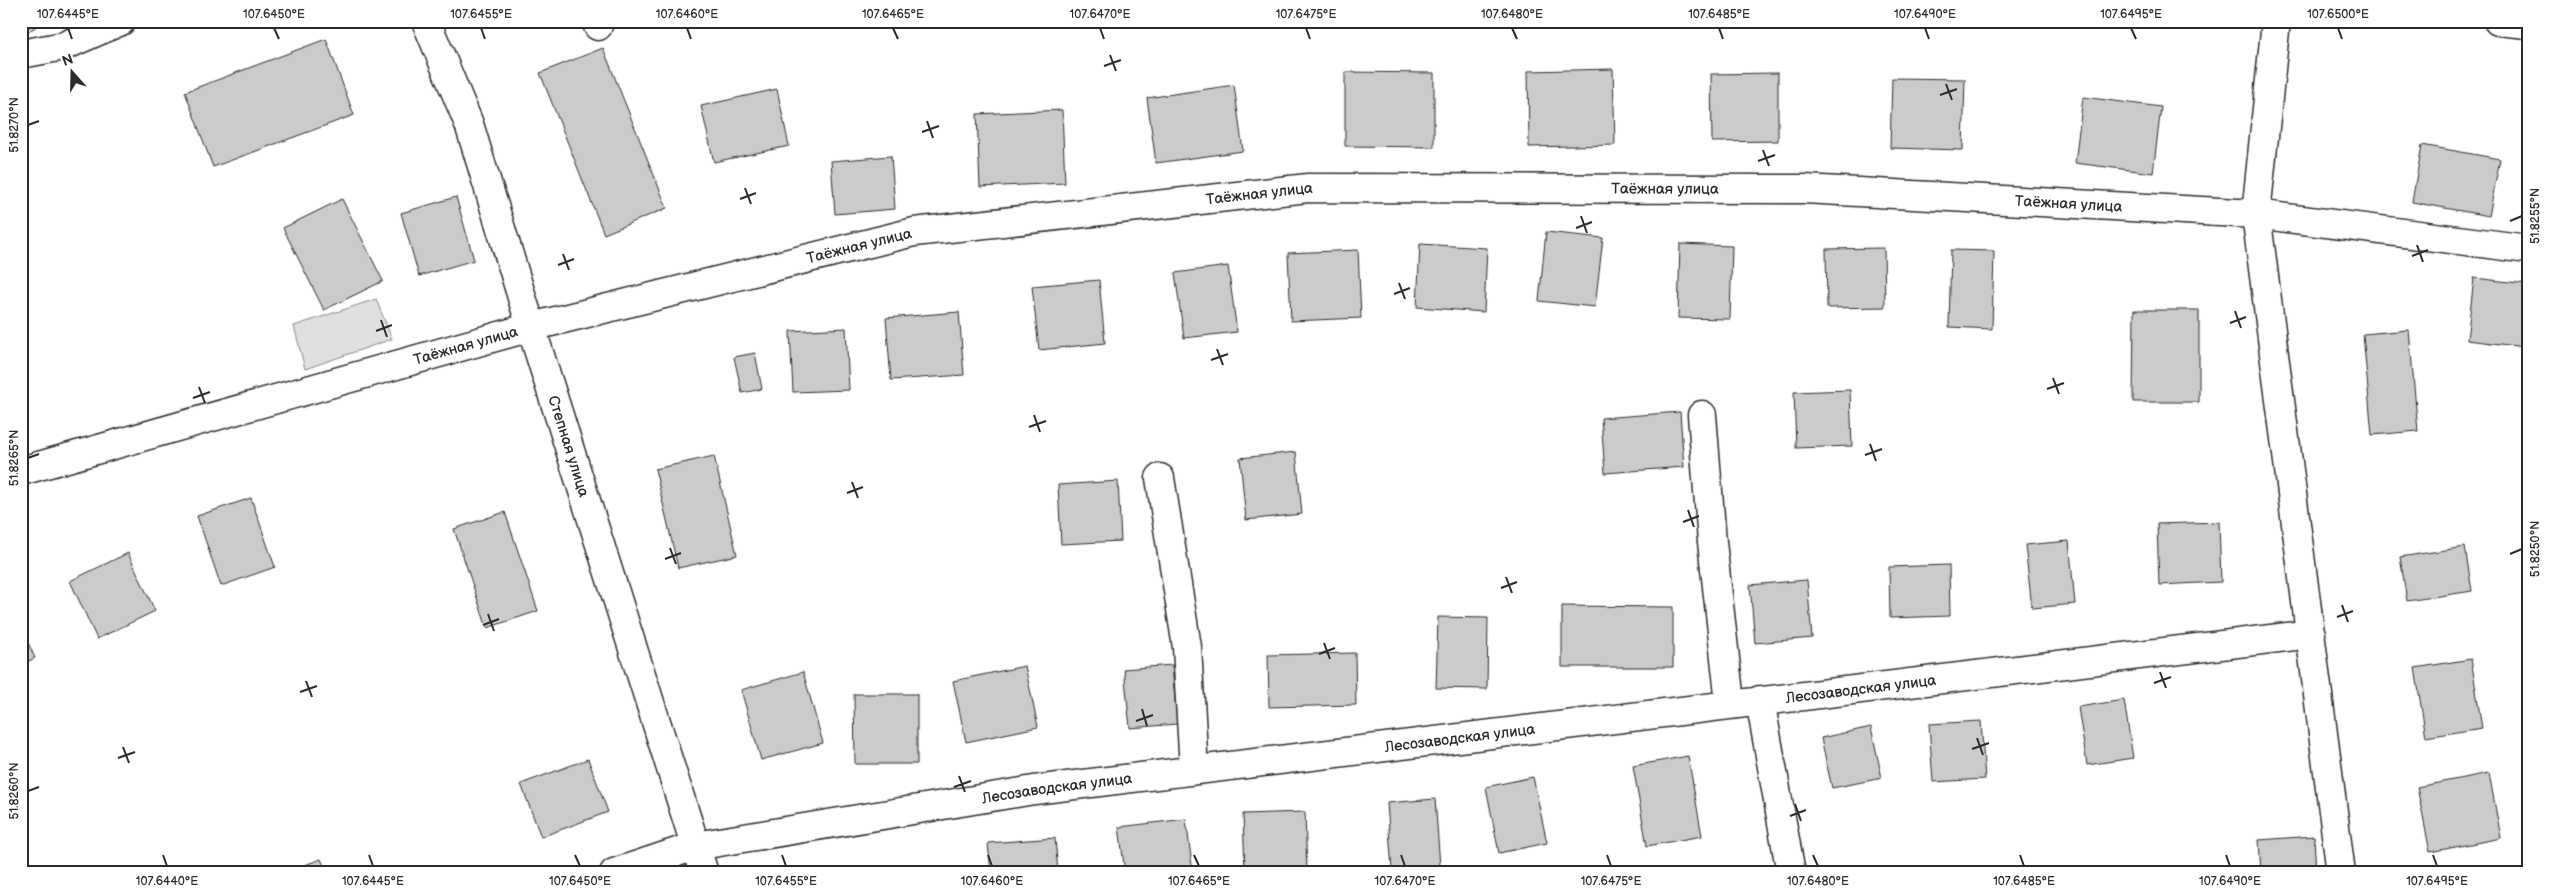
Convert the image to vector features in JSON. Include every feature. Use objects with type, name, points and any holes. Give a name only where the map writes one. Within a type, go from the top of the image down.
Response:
[{"type":"street","points":[[21,54],[64,46],[121,21]]},
{"type":"street","name":"Степная улица","points":[[426,21],[469,124],[531,327],[704,873]]},
{"type":"street","points":[[2276,21],[2256,214],[2341,873]]},
{"type":"street","points":[[2498,21],[2528,24]]},
{"type":"street","name":"Таёжная улица","points":[[21,471],[531,327],[914,232],[1308,188],[1804,188],[2256,214],[2528,249]]},
{"type":"street","points":[[1702,415],[1712,542],[1730,704]]},
{"type":"street","points":[[1160,478],[1187,647],[1194,770]]},
{"type":"street","name":"Лесозаводская улица","points":[[614,873],[695,846],[1034,790],[2311,634]]},
{"type":"street","points":[[1760,700],[1791,873]]},
{"type":"shaded area","points":[[376,299],[392,339],[305,369],[294,326]]},
{"type":"building","points":[[21,21],[44,21],[22,36]]},
{"type":"building","points":[[326,39],[354,115],[213,167],[185,92]]},
{"type":"building","points":[[603,48],[667,208],[604,234],[540,73]]},
{"type":"building","points":[[1613,69],[1615,145],[1529,147],[1528,71]]},
{"type":"building","points":[[1345,72],[1434,73],[1434,147],[1345,146]]},
{"type":"building","points":[[1778,73],[1778,141],[1712,142],[1711,74]]},
{"type":"building","points":[[1892,78],[1965,79],[1963,150],[1890,148]]},
{"type":"building","points":[[1234,85],[1243,151],[1156,163],[1147,98]]},
{"type":"building","points":[[777,89],[789,146],[714,162],[701,106]]},
{"type":"building","points":[[2083,97],[2161,107],[2153,173],[2075,163]]},
{"type":"building","points":[[1062,110],[1065,183],[980,187],[977,114]]},
{"type":"building","points":[[2422,145],[2500,159],[2489,216],[2412,202]]},
{"type":"building","points":[[891,156],[895,209],[835,214],[831,161]]},
{"type":"building","points":[[456,197],[474,260],[419,276],[401,213]]},
{"type":"building","points":[[342,199],[383,281],[324,310],[283,228]]},
{"type":"building","points":[[1546,232],[1603,238],[1595,307],[1539,301]]},
{"type":"building","points":[[1420,244],[1487,248],[1484,312],[1417,307]]},
{"type":"building","points":[[1680,244],[1732,246],[1730,319],[1678,318]]},
{"type":"building","points":[[1884,248],[1885,307],[1827,308],[1826,249]]},
{"type":"building","points":[[1358,250],[1361,318],[1291,321],[1288,253]]},
{"type":"building","points":[[1951,250],[1994,251],[1992,329],[1949,327]]},
{"type":"building","points":[[1228,266],[1237,332],[1184,338],[1175,273]]},
{"type":"building","points":[[2474,278],[2528,284],[2525,347],[2467,340]]},
{"type":"building","points":[[1099,280],[1105,343],[1039,350],[1032,286]]},
{"type":"building","points":[[2134,310],[2199,310],[2199,402],[2133,402]]},
{"type":"building","points":[[959,312],[964,375],[891,380],[886,318]]},
{"type":"building","points":[[846,328],[849,390],[793,392],[790,331]]},
{"type":"building","points":[[2409,330],[2418,431],[2372,435],[2363,334]]},
{"type":"building","points":[[755,353],[762,389],[742,393],[734,357]]},
{"type":"building","points":[[1850,390],[1852,446],[1796,448],[1794,392]]},
{"type":"building","points":[[1680,412],[1684,467],[1605,473],[1601,418]]},
{"type":"building","points":[[1296,452],[1302,514],[1246,520],[1240,458]]},
{"type":"building","points":[[714,456],[737,555],[678,568],[655,469]]},
{"type":"building","points":[[1118,481],[1121,541],[1061,544],[1058,485]]},
{"type":"building","points":[[251,498],[275,567],[221,586],[197,516]]},
{"type":"building","points":[[505,512],[538,611],[487,628],[454,529]]},
{"type":"building","points":[[2219,522],[2221,582],[2159,585],[2157,524]]},
{"type":"building","points":[[2069,541],[2075,604],[2032,608],[2025,545]]},
{"type":"building","points":[[2465,547],[2472,591],[2407,601],[2400,557]]},
{"type":"building","points":[[128,553],[155,611],[97,639],[70,581]]},
{"type":"building","points":[[1949,565],[1950,616],[1890,618],[1889,567]]},
{"type":"building","points":[[1807,580],[1812,638],[1755,643],[1750,585]]},
{"type":"building","points":[[1562,606],[1673,607],[1673,667],[1562,667]]},
{"type":"building","points":[[1438,617],[1488,618],[1487,689],[1436,688]]},
{"type":"building","points":[[21,627],[35,658],[21,665]]},
{"type":"building","points":[[1355,653],[1356,705],[1269,707],[1268,655]]},
{"type":"building","points":[[2471,659],[2482,728],[2426,737],[2415,668]]},
{"type":"building","points":[[1172,665],[1177,724],[1130,728],[1124,669]]},
{"type":"building","points":[[1025,666],[1038,727],[966,742],[953,681]]},
{"type":"building","points":[[803,672],[823,743],[761,760],[741,690]]},
{"type":"building","points":[[854,694],[917,694],[917,764],[855,764]]},
{"type":"building","points":[[2124,700],[2133,758],[2087,765],[2078,707]]},
{"type":"building","points":[[1981,721],[1985,779],[1933,782],[1929,724]]},
{"type":"building","points":[[1871,727],[1882,778],[1832,788],[1821,738]]},
{"type":"building","points":[[1688,756],[1702,836],[1647,846],[1633,766]]},
{"type":"building","points":[[588,759],[608,812],[541,837],[521,784]]},
{"type":"building","points":[[2489,773],[2501,838],[2430,852],[2417,787]]},
{"type":"building","points":[[1533,777],[1547,843],[1499,853],[1486,787]]},
{"type":"building","points":[[1435,799],[1440,866],[1392,870],[1387,803]]},
{"type":"building","points":[[1305,812],[1307,873],[1245,873],[1243,814]]},
{"type":"building","points":[[1186,819],[1193,873],[1125,873],[1119,827]]},
{"type":"building","points":[[2314,836],[2316,873],[2261,873],[2259,840]]},
{"type":"building","points":[[1055,838],[1058,873],[991,873],[988,843]]},
{"type":"building","points":[[321,859],[327,873],[283,873]]}]
